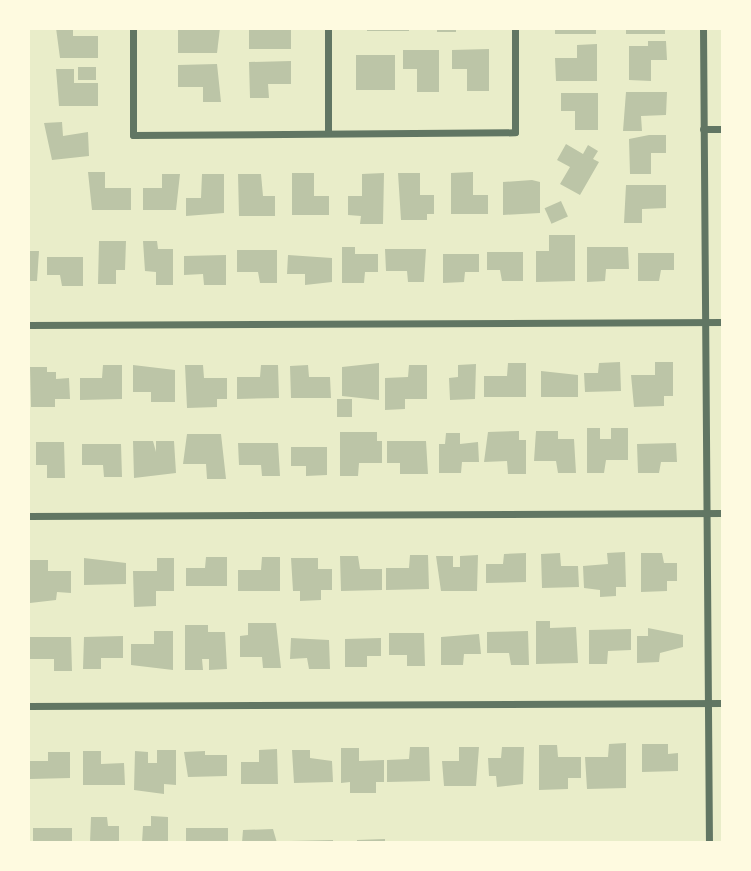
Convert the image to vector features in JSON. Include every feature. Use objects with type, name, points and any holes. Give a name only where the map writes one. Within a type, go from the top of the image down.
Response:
[{"type":"street","points":[[133,28],[132,135],[515,132],[515,28]]},
{"type":"street","points":[[328,28],[328,133]]},
{"type":"street","points":[[703,28],[704,513],[709,843]]},
{"type":"street","points":[[703,129],[723,129]]},
{"type":"street","points":[[28,325],[723,322]]},
{"type":"street","points":[[28,516],[723,513]]},
{"type":"street","points":[[28,706],[723,703]]},
{"type":"building","points":[[56,28],[73,28],[73,36],[98,36],[98,58],[60,58]]},
{"type":"building","points":[[220,28],[217,53],[178,53],[178,29]]},
{"type":"building","points":[[249,28],[291,28],[291,49],[249,49]]},
{"type":"building","points":[[367,28],[409,28],[409,31],[367,31]]},
{"type":"building","points":[[437,28],[456,28],[456,32],[437,32]]},
{"type":"building","points":[[555,28],[596,28],[596,34],[555,34]]},
{"type":"building","points":[[626,28],[665,28],[665,34],[626,34]]},
{"type":"building","points":[[648,41],[666,41],[667,60],[651,60],[651,81],[629,80],[629,46],[648,46]]},
{"type":"building","points":[[597,44],[597,81],[556,81],[555,58],[577,58],[577,45]]},
{"type":"building","points":[[489,49],[489,91],[467,91],[467,69],[452,69],[452,50]]},
{"type":"building","points":[[403,50],[439,50],[439,92],[417,92],[417,69],[403,69]]},
{"type":"building","points":[[356,55],[395,55],[395,90],[356,90]]},
{"type":"building","points":[[291,61],[291,84],[268,84],[269,98],[250,98],[249,62]]},
{"type":"building","points":[[217,64],[221,102],[203,102],[203,87],[178,87],[178,65]]},
{"type":"building","points":[[78,67],[96,67],[96,80],[78,80]]},
{"type":"building","points":[[56,69],[74,69],[74,83],[98,83],[98,106],[59,106]]},
{"type":"building","points":[[626,92],[667,92],[666,115],[641,116],[642,131],[623,131]]},
{"type":"building","points":[[561,93],[598,93],[598,130],[575,130],[575,111],[561,111]]},
{"type":"building","points":[[62,122],[63,136],[88,132],[89,156],[52,160],[44,123]]},
{"type":"building","points":[[666,135],[666,153],[651,153],[651,174],[630,174],[629,139]]},
{"type":"building","points":[[566,144],[583,154],[588,145],[598,151],[593,159],[599,162],[580,195],[560,184],[570,167],[557,160]]},
{"type":"building","points":[[88,172],[105,172],[105,188],[131,188],[131,210],[92,210]]},
{"type":"building","points":[[473,172],[473,195],[488,195],[488,214],[451,214],[451,173]]},
{"type":"building","points":[[292,173],[314,173],[314,196],[329,196],[329,215],[292,215]]},
{"type":"building","points":[[384,173],[383,224],[360,224],[361,216],[348,215],[348,196],[362,196],[362,174]]},
{"type":"building","points":[[398,173],[420,173],[420,195],[434,195],[434,214],[427,214],[427,220],[401,220]]},
{"type":"building","points":[[162,174],[180,174],[176,210],[143,210],[143,188],[162,188]]},
{"type":"building","points":[[202,174],[224,174],[224,213],[186,216],[186,198],[201,198]]},
{"type":"building","points":[[238,174],[261,174],[263,196],[275,196],[275,216],[239,216]]},
{"type":"building","points":[[503,182],[540,182],[540,213],[503,215]]},
{"type":"building","points":[[626,185],[666,185],[666,208],[642,209],[642,223],[624,223]]},
{"type":"building","points":[[561,201],[568,217],[551,224],[545,208]]},
{"type":"building","points":[[549,235],[575,235],[575,281],[536,282],[536,251],[549,251]]},
{"type":"building","points":[[99,241],[126,241],[125,270],[116,270],[116,284],[98,284]]},
{"type":"building","points":[[143,241],[157,241],[158,249],[173,249],[173,285],[156,285],[156,272],[145,271]]},
{"type":"building","points":[[342,247],[355,247],[355,254],[378,254],[378,272],[365,272],[364,283],[342,283]]},
{"type":"building","points":[[587,247],[628,247],[629,269],[606,269],[605,281],[587,282]]},
{"type":"building","points":[[385,249],[426,249],[424,282],[408,282],[407,271],[386,271]]},
{"type":"building","points":[[237,250],[277,250],[277,283],[260,283],[258,272],[237,272]]},
{"type":"building","points":[[28,251],[39,251],[37,281],[28,281]]},
{"type":"building","points":[[487,252],[523,252],[523,281],[502,281],[500,270],[487,270]]},
{"type":"building","points":[[638,253],[674,253],[674,270],[661,270],[659,281],[638,281]]},
{"type":"building","points":[[443,254],[479,254],[479,272],[465,272],[464,282],[443,283]]},
{"type":"building","points":[[226,255],[226,285],[204,285],[203,274],[184,275],[184,256]]},
{"type":"building","points":[[288,255],[332,258],[332,282],[305,285],[305,274],[287,274]]},
{"type":"building","points":[[47,257],[83,257],[83,286],[62,286],[60,275],[47,275]]},
{"type":"building","points":[[620,362],[621,391],[585,392],[584,373],[598,373],[599,363]]},
{"type":"building","points":[[655,362],[673,362],[673,396],[664,396],[664,406],[634,407],[631,375],[655,375]]},
{"type":"building","points":[[379,363],[379,400],[342,396],[342,367]]},
{"type":"building","points":[[508,363],[526,363],[526,397],[484,397],[484,376],[507,376]]},
{"type":"building","points":[[476,364],[475,399],[450,400],[449,378],[458,377],[458,365]]},
{"type":"building","points":[[103,365],[122,365],[122,399],[80,400],[80,378],[102,378]]},
{"type":"building","points":[[133,365],[175,370],[175,402],[151,402],[151,392],[133,392]]},
{"type":"building","points":[[185,365],[203,365],[204,378],[227,378],[227,399],[217,399],[217,407],[187,408]]},
{"type":"building","points":[[261,365],[278,365],[279,398],[237,399],[237,377],[260,377]]},
{"type":"building","points":[[308,365],[309,377],[330,377],[331,398],[291,398],[290,366]]},
{"type":"building","points":[[409,365],[427,365],[427,399],[405,399],[405,409],[385,410],[385,378],[408,377]]},
{"type":"building","points":[[30,367],[47,367],[47,372],[56,372],[56,379],[69,378],[70,399],[55,399],[55,407],[31,407]]},
{"type":"building","points":[[541,371],[578,375],[578,397],[541,397]]},
{"type":"building","points":[[337,399],[352,399],[352,417],[337,417]]},
{"type":"building","points":[[587,428],[600,428],[600,439],[611,439],[611,428],[628,428],[628,460],[606,460],[604,473],[587,473]]},
{"type":"building","points":[[519,431],[519,440],[526,440],[526,474],[508,474],[507,461],[484,462],[488,432]]},
{"type":"building","points":[[536,431],[558,431],[558,439],[574,439],[576,473],[558,473],[556,461],[534,461]]},
{"type":"building","points":[[340,432],[377,432],[377,441],[382,441],[382,463],[359,463],[358,476],[340,476]]},
{"type":"building","points":[[446,433],[460,433],[460,444],[478,442],[479,462],[462,462],[461,473],[439,473],[439,444],[445,444]]},
{"type":"building","points":[[187,434],[221,434],[226,479],[207,479],[206,464],[183,464]]},
{"type":"building","points":[[133,441],[153,441],[156,452],[156,441],[174,441],[176,473],[134,478]]},
{"type":"building","points":[[387,441],[426,441],[428,474],[400,474],[400,463],[387,463]]},
{"type":"building","points":[[36,442],[64,442],[65,478],[47,478],[47,465],[36,465]]},
{"type":"building","points":[[238,443],[278,443],[280,476],[262,476],[261,465],[239,465]]},
{"type":"building","points":[[676,443],[677,462],[661,462],[659,473],[638,473],[637,444]]},
{"type":"building","points":[[82,444],[121,444],[122,477],[104,477],[103,465],[82,465]]},
{"type":"building","points":[[291,447],[327,447],[327,475],[306,476],[306,466],[291,466]]},
{"type":"building","points":[[625,552],[626,587],[616,587],[616,596],[600,597],[600,590],[584,588],[583,566],[608,564],[607,553]]},
{"type":"building","points":[[526,553],[526,582],[486,583],[486,564],[503,564],[504,554]]},
{"type":"building","points":[[560,553],[561,566],[578,566],[579,587],[542,588],[541,554]]},
{"type":"building","points":[[641,553],[662,553],[664,563],[677,563],[677,581],[667,581],[667,591],[641,592]]},
{"type":"building","points":[[410,555],[428,555],[429,589],[386,590],[386,568],[409,568]]},
{"type":"building","points":[[478,555],[477,591],[441,591],[436,556],[453,556],[453,567],[460,567],[460,556]]},
{"type":"building","points":[[340,556],[358,556],[360,569],[382,569],[382,590],[341,591]]},
{"type":"building","points":[[206,557],[227,557],[227,586],[186,586],[186,568],[205,568]]},
{"type":"building","points":[[262,557],[280,557],[280,591],[238,591],[238,570],[261,570]]},
{"type":"building","points":[[84,558],[126,563],[126,584],[84,585]]},
{"type":"building","points":[[157,558],[174,558],[174,591],[156,591],[156,606],[134,607],[133,571],[157,571]]},
{"type":"building","points":[[291,558],[318,558],[318,569],[332,569],[332,590],[321,590],[321,600],[300,601],[300,591],[293,591]]},
{"type":"building","points":[[30,560],[48,560],[48,571],[71,571],[71,593],[57,592],[56,600],[30,603]]},
{"type":"building","points":[[536,621],[550,621],[550,628],[576,627],[578,663],[536,664]]},
{"type":"building","points":[[248,623],[276,623],[281,668],[263,668],[262,657],[240,657],[240,636],[248,635]]},
{"type":"building","points":[[185,625],[208,625],[208,632],[225,632],[227,669],[209,670],[209,659],[202,659],[203,670],[185,670]]},
{"type":"building","points":[[648,628],[683,635],[683,647],[660,653],[659,662],[637,663],[637,636],[648,636]]},
{"type":"building","points":[[631,629],[631,650],[608,651],[607,664],[589,664],[589,630]]},
{"type":"building","points":[[154,631],[173,631],[173,670],[131,665],[131,644],[154,644]]},
{"type":"building","points":[[528,631],[529,665],[511,665],[509,653],[487,653],[487,632]]},
{"type":"building","points":[[389,633],[424,633],[425,666],[407,666],[407,655],[389,655]]},
{"type":"building","points":[[479,634],[481,654],[464,654],[463,665],[441,665],[441,637]]},
{"type":"building","points":[[123,636],[123,658],[101,658],[101,669],[83,669],[84,637]]},
{"type":"building","points":[[30,637],[71,637],[72,671],[54,671],[54,659],[30,659]]},
{"type":"building","points":[[291,638],[329,640],[330,669],[309,669],[307,658],[290,659]]},
{"type":"building","points":[[381,638],[381,656],[367,656],[367,667],[345,667],[345,639]]},
{"type":"building","points":[[626,743],[626,788],[587,789],[585,757],[608,757],[609,744]]},
{"type":"building","points":[[642,744],[668,744],[668,754],[678,753],[678,771],[642,772]]},
{"type":"building","points":[[539,745],[557,745],[558,757],[581,757],[581,778],[568,778],[568,789],[539,790]]},
{"type":"building","points":[[410,747],[429,747],[430,781],[387,782],[387,760],[409,759]]},
{"type":"building","points":[[459,747],[479,747],[476,786],[444,786],[442,761],[459,761]]},
{"type":"building","points":[[502,747],[524,747],[523,784],[497,787],[496,776],[489,776],[488,758],[501,758]]},
{"type":"building","points":[[341,748],[359,748],[359,761],[384,760],[384,782],[376,782],[376,793],[350,793],[350,782],[341,783]]},
{"type":"building","points":[[277,749],[278,784],[241,784],[241,762],[259,762],[259,750]]},
{"type":"building","points":[[157,750],[176,750],[176,785],[164,784],[164,794],[134,790],[135,751],[148,752],[148,763],[157,763]]},
{"type":"building","points":[[292,750],[310,750],[310,758],[332,761],[333,782],[294,783]]},
{"type":"building","points":[[83,751],[101,751],[101,764],[124,763],[125,785],[83,785]]},
{"type":"building","points":[[205,751],[205,755],[227,755],[227,776],[188,777],[184,752]]},
{"type":"building","points":[[48,752],[70,752],[70,778],[30,779],[30,761],[48,761]]},
{"type":"building","points":[[151,816],[168,817],[168,843],[142,843],[143,826],[151,826]]},
{"type":"building","points":[[91,817],[107,817],[108,826],[119,826],[119,843],[90,843]]},
{"type":"building","points":[[33,828],[72,828],[72,843],[33,843]]},
{"type":"building","points":[[186,828],[228,828],[228,843],[186,843]]},
{"type":"building","points":[[273,829],[277,843],[242,843],[243,830]]},
{"type":"building","points":[[385,839],[385,843],[357,843],[357,840]]},
{"type":"building","points":[[333,840],[333,843],[289,843],[289,841]]}]
